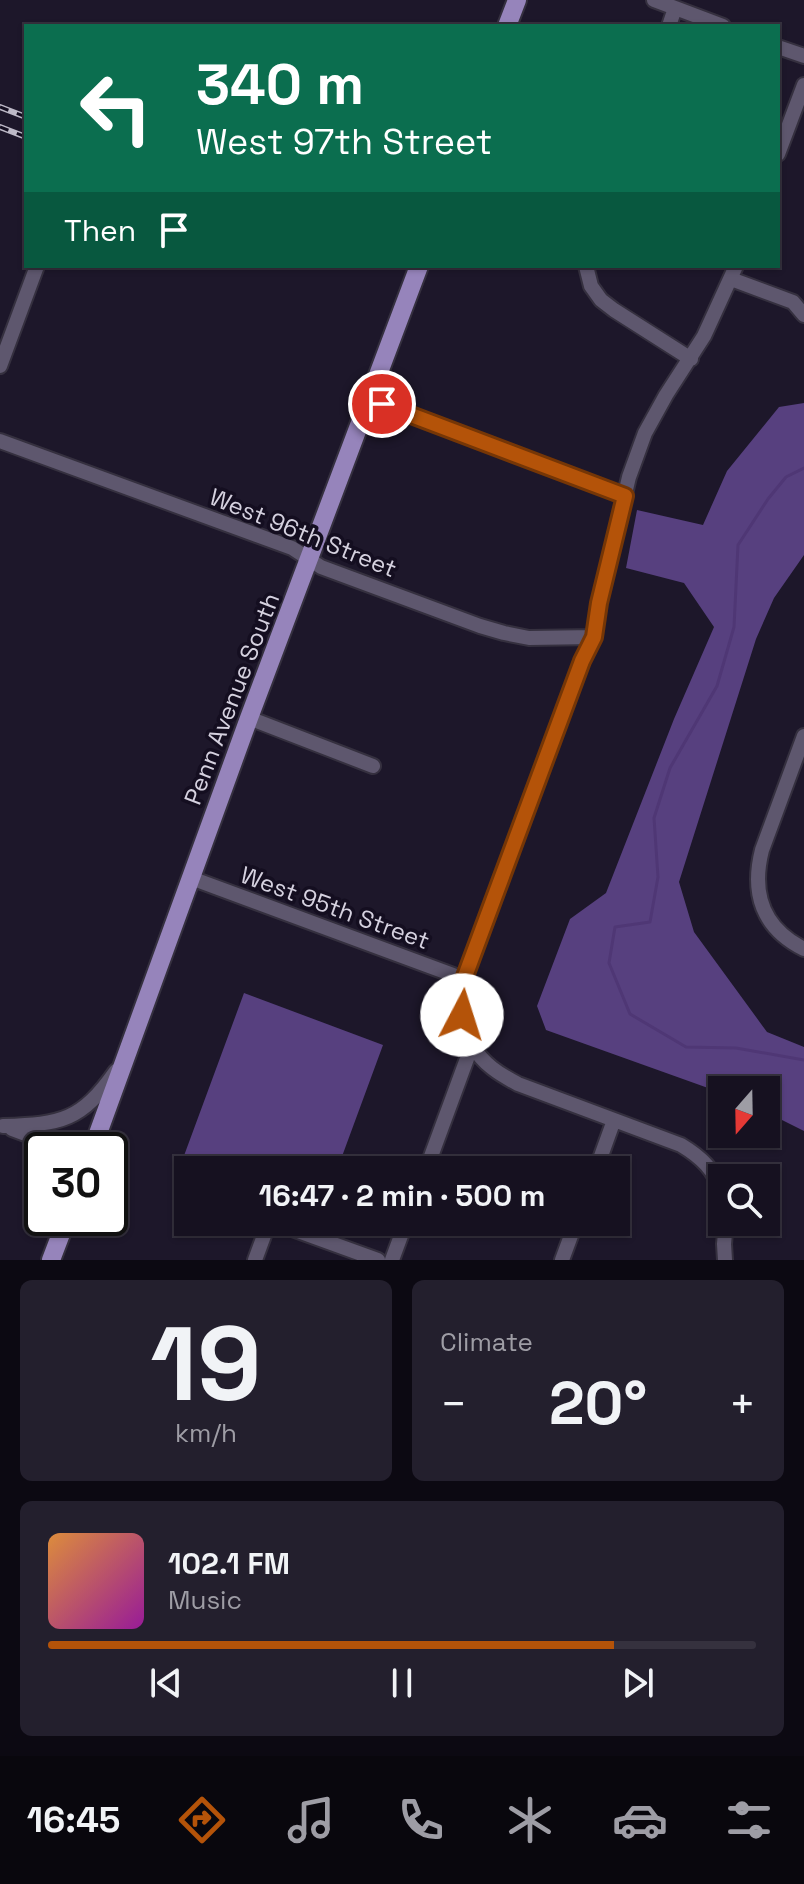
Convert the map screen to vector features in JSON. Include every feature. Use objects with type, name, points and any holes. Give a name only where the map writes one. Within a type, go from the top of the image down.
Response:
[{"type":"main road","points":[[508,24],[517,0]]},
{"type":"main road","name":"Penn Avenue South","points":[[98,1132],[249,718],[418,268]]},
{"type":"main road","points":[[51,1260],[59,1236]]},
{"type":"street","points":[[654,0],[718,24]]},
{"type":"street","points":[[670,24],[675,8]]},
{"type":"street","points":[[780,48],[804,56]]},
{"type":"street","points":[[780,149],[804,85]]},
{"type":"street","points":[[0,366],[36,268]]},
{"type":"street","points":[[586,268],[591,286],[601,300],[691,359]]},
{"type":"street","points":[[708,1165],[681,1145],[501,1076],[487,1065],[472,1045],[462,1015],[461,997],[464,979],[582,661],[594,637],[629,477],[645,433],[704,336],[734,272],[793,302],[804,315]]},
{"type":"street","points":[[370,399],[625,496]]},
{"type":"street","name":"West 96th Street","points":[[0,441],[291,548],[321,567],[480,626],[529,638],[594,637]]},
{"type":"street","points":[[249,718],[373,766]]},
{"type":"street","points":[[804,736],[762,850],[757,885],[760,902],[768,918],[779,932],[804,949]]},
{"type":"street","name":"West 95th Street","points":[[191,878],[464,979]]},
{"type":"street","points":[[431,1156],[472,1045]]},
{"type":"street","points":[[2,1126],[39,1125],[66,1119],[92,1103],[124,1061]]},
{"type":"street","points":[[601,1156],[614,1120]]},
{"type":"street","points":[[2,1126],[24,1139]]},
{"type":"street","points":[[2,1126],[24,1134]]},
{"type":"street","points":[[255,1260],[265,1236]]},
{"type":"street","points":[[310,1236],[378,1260]]},
{"type":"street","points":[[392,1260],[401,1236]]},
{"type":"street","points":[[562,1260],[571,1236]]},
{"type":"street","points":[[725,1260],[726,1236]]},
{"type":"shaded area","points":[[804,403],[804,555],[774,598],[756,639],[679,882],[694,932],[767,1032],[804,1047],[804,1131],[780,1119],[780,1076],[708,1076],[708,1088],[546,1030],[537,1006],[570,919],[606,893],[674,719],[714,627],[684,583],[626,568],[637,510],[703,525],[727,471],[779,407]]},
{"type":"shaded area","points":[[244,993],[383,1045],[342,1156],[184,1156]]},
{"type":"waterway","points":[[804,468],[786,477],[738,545],[734,627],[717,686],[670,768],[654,818],[658,877],[650,922],[615,927],[609,963],[630,1014],[686,1047],[736,1048],[804,1060]]},
{"type":"railway","points":[[0,107],[24,116]]},
{"type":"railway","points":[[0,127],[24,136]]},
{"type":"route","points":[[382,404],[625,496],[599,603],[594,637],[582,661],[464,979],[462,1015]]}]
